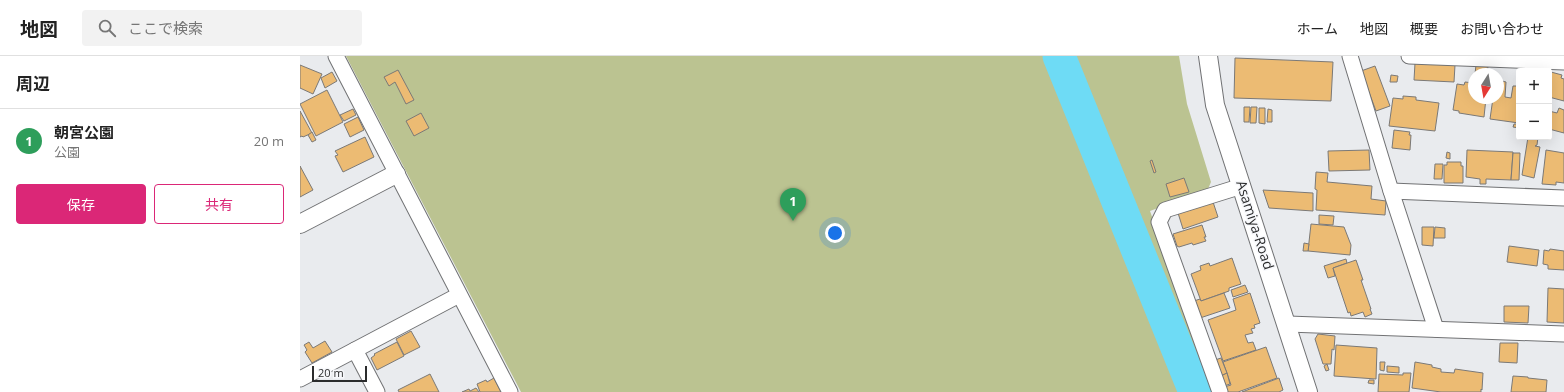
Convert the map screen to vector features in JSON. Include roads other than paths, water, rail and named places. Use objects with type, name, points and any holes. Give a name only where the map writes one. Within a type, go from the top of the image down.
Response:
[{"type":"street","points":[[336,56],[510,392]]},
{"type":"street","name":"Asamiya-Road","points":[[1208,56],[1215,105],[1288,324],[1308,392]]},
{"type":"street","points":[[1350,56],[1391,191],[1436,329]]},
{"type":"street","points":[[1409,56],[1564,62]]},
{"type":"street","points":[[300,224],[396,174]]},
{"type":"street","points":[[1220,392],[1159,222],[1165,210],[1242,186]]},
{"type":"street","points":[[1391,191],[1564,198]]},
{"type":"street","points":[[300,379],[459,295]]},
{"type":"street","points":[[1288,324],[1564,334]]},
{"type":"street","points":[[355,350],[377,392]]},
{"type":"waterway","points":[[1059,56],[1195,392]]},
{"type":"place","name":"朝宮公園","points":[[793,221]]}]
